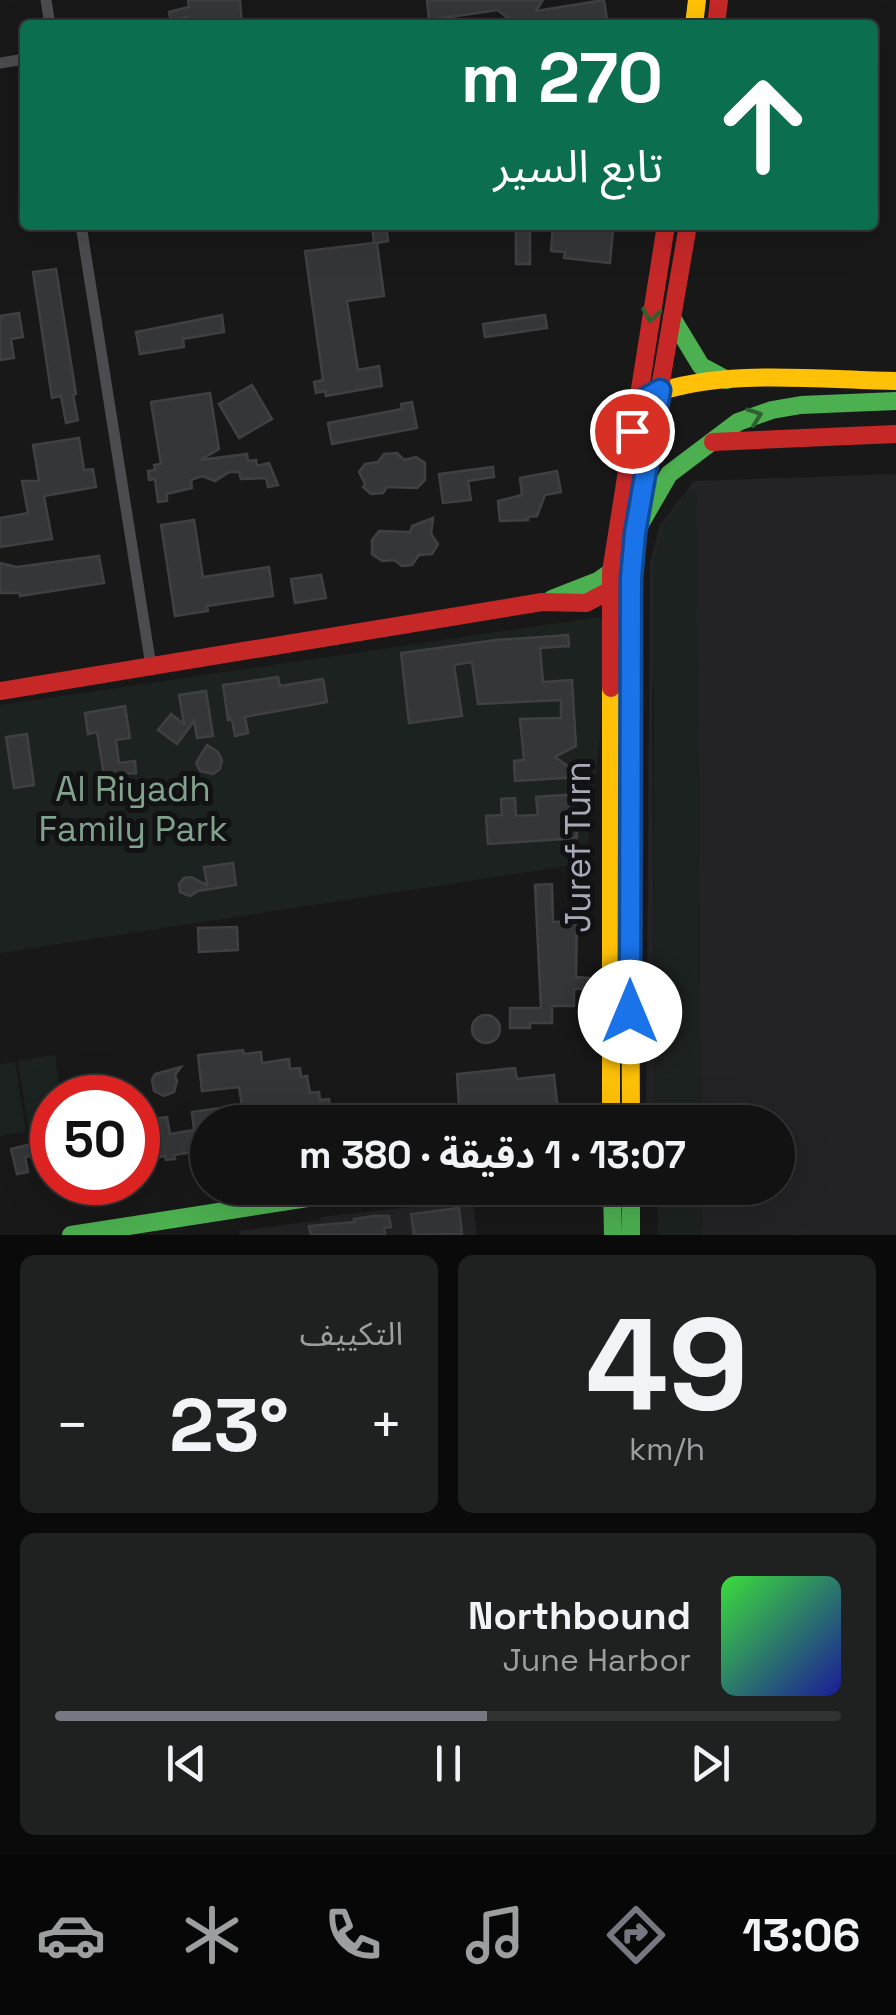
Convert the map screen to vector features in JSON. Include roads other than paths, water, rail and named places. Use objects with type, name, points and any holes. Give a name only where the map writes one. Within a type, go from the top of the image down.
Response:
[{"type":"main road","name":"Juref Turn","points":[[610,1105],[611,581],[665,230]]},
{"type":"main road","points":[[631,1105],[629,628],[635,533],[687,230]]},
{"type":"main road","points":[[672,318],[701,366],[732,382]]},
{"type":"main road","points":[[636,404],[660,390],[732,382],[896,381]]},
{"type":"main road","points":[[635,533],[670,474],[738,422],[772,410],[896,401]]},
{"type":"main road","points":[[712,442],[896,434]]},
{"type":"main road","points":[[0,691],[542,602],[598,580],[611,581]]},
{"type":"main road","points":[[605,1105],[610,1091]]},
{"type":"main road","points":[[71,1235],[263,1205]]},
{"type":"main road","points":[[613,1235],[615,1205]]},
{"type":"main road","points":[[621,1205],[631,1235]]},
{"type":"street","points":[[82,230],[151,666]]},
{"type":"park label","name":"Al Riyadh Family Park","points":[[133,809]]}]
